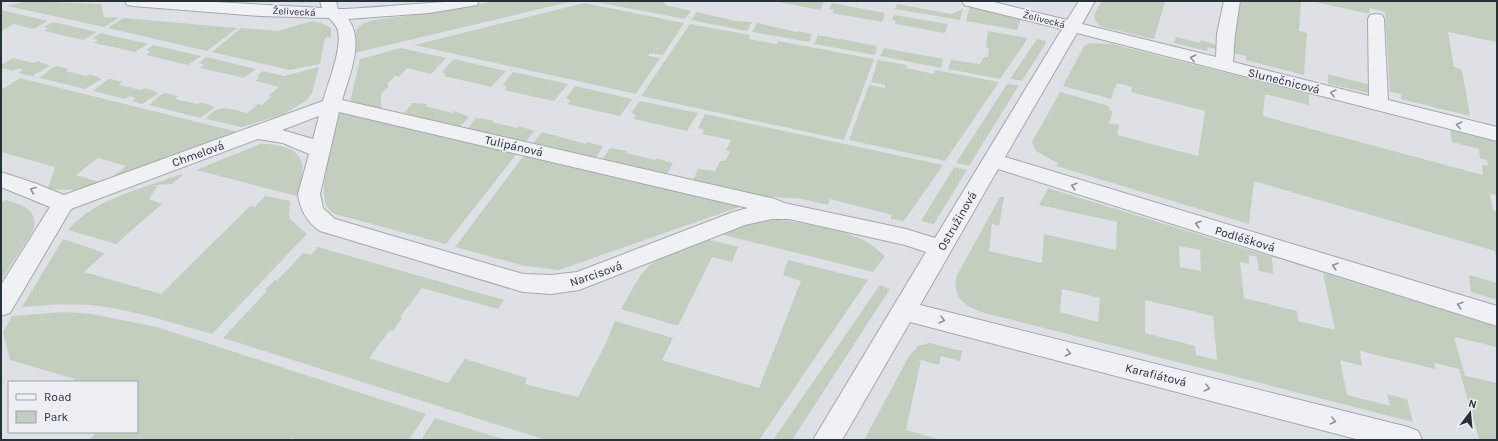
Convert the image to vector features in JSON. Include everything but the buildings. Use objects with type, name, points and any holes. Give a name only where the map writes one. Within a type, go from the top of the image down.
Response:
[{"type":"street","name":"Želivecká","points":[[133,1],[303,14],[331,8],[400,11],[444,6],[470,1]]},
{"type":"street","name":"Želivecká","points":[[970,1],[1070,27]]},
{"type":"street","name":"Ostružinová","points":[[827,440],[1070,27],[1087,1]]},
{"type":"street","points":[[1224,66],[1226,34],[1232,1]]},
{"type":"street","points":[[331,8],[345,23],[347,33],[343,60],[332,104]]},
{"type":"street","points":[[1376,19],[1379,105]]},
{"type":"street","name":"Slunečnicová","points":[[1070,27],[1497,134]]},
{"type":"street","name":"Chmelová","points":[[63,204],[332,104]]},
{"type":"street","name":"Narcisová","points":[[332,104],[309,194],[312,208],[320,220],[328,225],[523,283],[561,285],[579,281],[741,218],[772,211],[789,211],[906,237],[941,248]]},
{"type":"street","name":"Tulipánová","points":[[332,104],[789,211]]},
{"type":"street","points":[[256,132],[279,135],[303,141],[320,151]]},
{"type":"street","name":"Podléšková","points":[[993,160],[1497,316]]},
{"type":"street","points":[[1,179],[30,189],[63,204],[1,306]]},
{"type":"street","name":"Karafiátová","points":[[904,311],[1408,440]]},
{"type":"green space","points":[[26,1],[101,4],[104,17],[119,18],[104,27],[7,6]]},
{"type":"green space","points":[[495,1],[574,1],[350,54],[357,29],[362,24],[373,20],[446,11]]},
{"type":"green space","points":[[591,1],[664,1],[665,5],[691,11],[685,19]]},
{"type":"green space","points":[[773,1],[818,1],[824,2],[820,10]]},
{"type":"green space","points":[[1102,1],[1165,1],[1154,39],[1102,27],[1096,21],[1095,15]]},
{"type":"green space","points":[[1240,1],[1301,1],[1299,31],[1307,33],[1304,75],[1246,60],[1246,56],[1232,53]]},
{"type":"green space","points":[[1311,1],[1497,1],[1497,42],[1448,32],[1454,67],[1462,70],[1470,116],[1401,99],[1401,94],[1390,92],[1385,12],[1370,8],[1369,13],[1365,13]]},
{"type":"green space","points":[[584,3],[684,23],[663,55],[650,53],[648,56],[660,58],[636,94],[414,45]]},
{"type":"green space","points":[[832,3],[885,13],[882,22],[832,13],[834,10],[829,9]]},
{"type":"green space","points":[[897,4],[951,14],[963,9],[960,20],[895,9]]},
{"type":"green space","points":[[970,6],[1021,19],[1017,30],[966,21]]},
{"type":"green space","points":[[1,10],[48,21],[33,29],[14,24],[1,31]]},
{"type":"green space","points":[[697,12],[735,21],[752,22],[747,31],[691,20]]},
{"type":"green space","points":[[894,15],[948,24],[945,33],[895,24],[896,21],[892,20]]},
{"type":"green space","points":[[123,18],[237,28],[207,51],[108,28]]},
{"type":"green space","points":[[312,21],[321,23],[331,28],[331,37],[325,38],[320,64],[290,70],[212,52],[241,28],[278,31]]},
{"type":"green space","points":[[53,22],[97,32],[83,40],[44,31],[48,28],[44,27]]},
{"type":"green space","points":[[757,23],[812,34],[809,42],[752,32]]},
{"type":"green space","points":[[690,24],[750,35],[749,39],[777,44],[778,41],[874,59],[844,140],[641,96]]},
{"type":"green space","points":[[988,31],[1028,38],[1000,79],[948,69],[951,60],[980,64],[984,57],[988,57],[989,49],[986,47]]},
{"type":"green space","points":[[101,33],[148,44],[135,52],[94,43],[98,40],[93,38]]},
{"type":"green space","points":[[818,35],[877,46],[875,55],[814,44]]},
{"type":"green space","points":[[1176,37],[1200,43],[1201,40],[1217,45],[1217,49],[1208,47],[1207,51],[1174,43]]},
{"type":"green space","points":[[1037,39],[1045,41],[1046,43],[1022,81],[1010,79]]},
{"type":"green space","points":[[1090,43],[1112,44],[1309,94],[1309,105],[1265,94],[1263,116],[1483,175],[1482,165],[1488,166],[1487,160],[1480,158],[1479,149],[1452,142],[1450,130],[1497,142],[1497,195],[1490,194],[1493,210],[1497,212],[1497,262],[1495,251],[1254,181],[1249,224],[1056,166],[1058,163],[1036,151],[1032,142],[1060,92],[1109,106],[1109,110],[1113,111],[1109,123],[1119,125],[1117,135],[1198,156],[1205,111],[1131,92],[1132,87],[1117,83],[1111,99],[1063,86],[1084,46]]},
{"type":"green space","points":[[153,45],[201,56],[188,65],[146,55],[150,52],[146,50]]},
{"type":"green space","points":[[401,48],[446,58],[431,74],[407,68],[399,77],[395,76],[387,84],[389,86],[381,94],[381,110],[350,103],[360,59]]},
{"type":"green space","points":[[884,48],[943,59],[941,68],[880,56]]},
{"type":"green space","points":[[206,57],[256,69],[244,78],[200,68],[204,65],[199,63]]},
{"type":"green space","points":[[13,58],[34,63],[38,61],[50,66],[32,76],[18,73],[23,70],[19,68],[13,71],[1,68],[1,65]]},
{"type":"green space","points":[[454,59],[506,71],[491,87],[444,76],[446,74],[442,72]]},
{"type":"green space","points":[[878,60],[907,65],[906,68],[934,74],[935,70],[999,82],[945,161],[849,140],[869,85],[885,88],[885,85],[871,82]]},
{"type":"green space","points":[[58,66],[68,69],[66,71],[86,76],[90,74],[102,79],[85,89],[39,78],[54,67]]},
{"type":"green space","points":[[319,67],[312,93],[307,100],[284,114],[242,127],[206,119],[210,114],[220,109],[225,108],[247,113],[258,104],[262,105],[271,97],[269,95],[279,87],[256,81],[259,78],[257,76],[263,71],[284,76]]},
{"type":"green space","points":[[513,72],[568,84],[554,101],[504,90],[507,87],[503,85]]},
{"type":"green space","points":[[1328,74],[1367,84],[1370,87],[1369,93],[1328,84]]},
{"type":"green space","points":[[20,78],[238,132],[110,179],[126,166],[98,158],[76,175],[103,183],[73,190],[48,189],[55,167],[1,152],[1,90]]},
{"type":"green space","points":[[111,79],[122,82],[119,85],[141,90],[145,88],[159,93],[142,104],[132,101],[136,98],[130,96],[125,99],[93,91],[107,80]]},
{"type":"green space","points":[[1007,84],[1019,85],[969,166],[956,163]]},
{"type":"green space","points":[[575,86],[632,99],[620,116],[567,104],[570,101],[566,98]]},
{"type":"green space","points":[[166,93],[178,96],[175,99],[198,104],[201,102],[215,107],[200,118],[149,105],[162,94]]},
{"type":"green space","points":[[640,101],[698,113],[687,131],[634,119],[636,115],[631,113]]},
{"type":"green space","points":[[413,103],[427,104],[425,106],[453,113],[454,111],[469,117],[459,128],[402,115]]},
{"type":"green space","points":[[340,109],[518,152],[446,244],[335,214],[328,208],[325,202],[324,192],[326,169]]},
{"type":"green space","points":[[705,114],[943,165],[904,221],[891,219],[892,215],[830,199],[828,205],[803,199],[743,195],[692,183],[698,169],[715,171],[720,161],[725,161],[730,152],[726,150],[731,140],[702,134],[704,130],[698,128]]},
{"type":"green space","points":[[476,118],[493,120],[492,122],[517,128],[519,126],[534,131],[525,143],[467,130]]},
{"type":"green space","points":[[542,132],[586,144],[587,142],[603,146],[595,160],[532,145]]},
{"type":"green space","points":[[260,144],[286,147],[297,154],[302,165],[302,172],[297,196],[196,170]]},
{"type":"green space","points":[[610,148],[627,151],[626,153],[655,160],[656,158],[673,163],[666,176],[601,161]]},
{"type":"green space","points":[[525,154],[745,205],[559,270],[525,266],[455,247]]},
{"type":"green space","points":[[954,167],[967,170],[934,224],[921,221]]},
{"type":"green space","points":[[181,174],[183,175],[172,184],[158,185],[149,199],[162,204],[116,244],[68,230],[79,219],[105,202]]},
{"type":"green space","points":[[1048,188],[1272,257],[1273,274],[1259,271],[1257,257],[1249,255],[1249,264],[1240,262],[1244,298],[1297,311],[1298,321],[1335,330],[1323,273],[1497,327],[1497,347],[1454,337],[1465,376],[1497,383],[1497,440],[1479,439],[1459,369],[1434,363],[1435,369],[1360,351],[1362,366],[1340,360],[1347,395],[1390,406],[1387,394],[1407,399],[1413,422],[985,313],[966,305],[956,291],[956,277],[1000,197],[1004,197],[999,226],[992,224],[989,251],[1042,263],[1044,234],[1116,250],[1117,222],[1039,205]],"holes":[[[1179,246],[1200,250],[1201,271],[1180,267]],[[1062,289],[1100,298],[1098,322],[1060,312]],[[1145,300],[1213,316],[1217,360],[1196,355],[1195,346],[1145,333]]]},
{"type":"green space","points":[[265,196],[290,201],[289,218],[307,234],[212,334],[152,317],[105,307],[72,304],[22,307],[63,239],[105,253],[84,272],[161,294],[250,206],[255,207]]},
{"type":"green space","points":[[6,200],[24,206],[32,213],[34,224],[33,231],[1,281],[1,202]]},
{"type":"green space","points":[[772,219],[808,224],[846,233],[867,242],[885,256],[873,272],[720,234],[743,225]]},
{"type":"green space","points":[[706,239],[738,247],[732,262],[712,257],[678,326],[621,309],[644,271],[655,261],[680,248]]},
{"type":"green space","points":[[318,247],[504,300],[498,309],[422,288],[400,317],[402,318],[393,331],[390,330],[369,358],[448,383],[465,359],[527,378],[525,384],[578,397],[606,343],[615,321],[673,338],[662,360],[759,388],[801,281],[783,275],[788,260],[868,280],[759,440],[546,440],[223,338],[267,291],[265,290],[275,280],[277,281],[303,253],[311,255]]},
{"type":"green space","points":[[1469,275],[1497,283],[1497,300],[1471,292]]},
{"type":"green space","points":[[880,285],[890,289],[792,440],[773,440]]},
{"type":"green space","points":[[64,312],[92,314],[157,327],[426,414],[409,440],[298,440],[291,438],[290,440],[89,440],[96,433],[138,433],[138,381],[73,381],[75,379],[10,360],[3,332],[12,316]]},
{"type":"green space","points":[[929,343],[962,351],[960,361],[941,356],[939,365],[921,360],[906,430],[942,440],[864,440],[908,358],[918,346]]},
{"type":"green space","points":[[435,418],[506,440],[421,440]]}]
